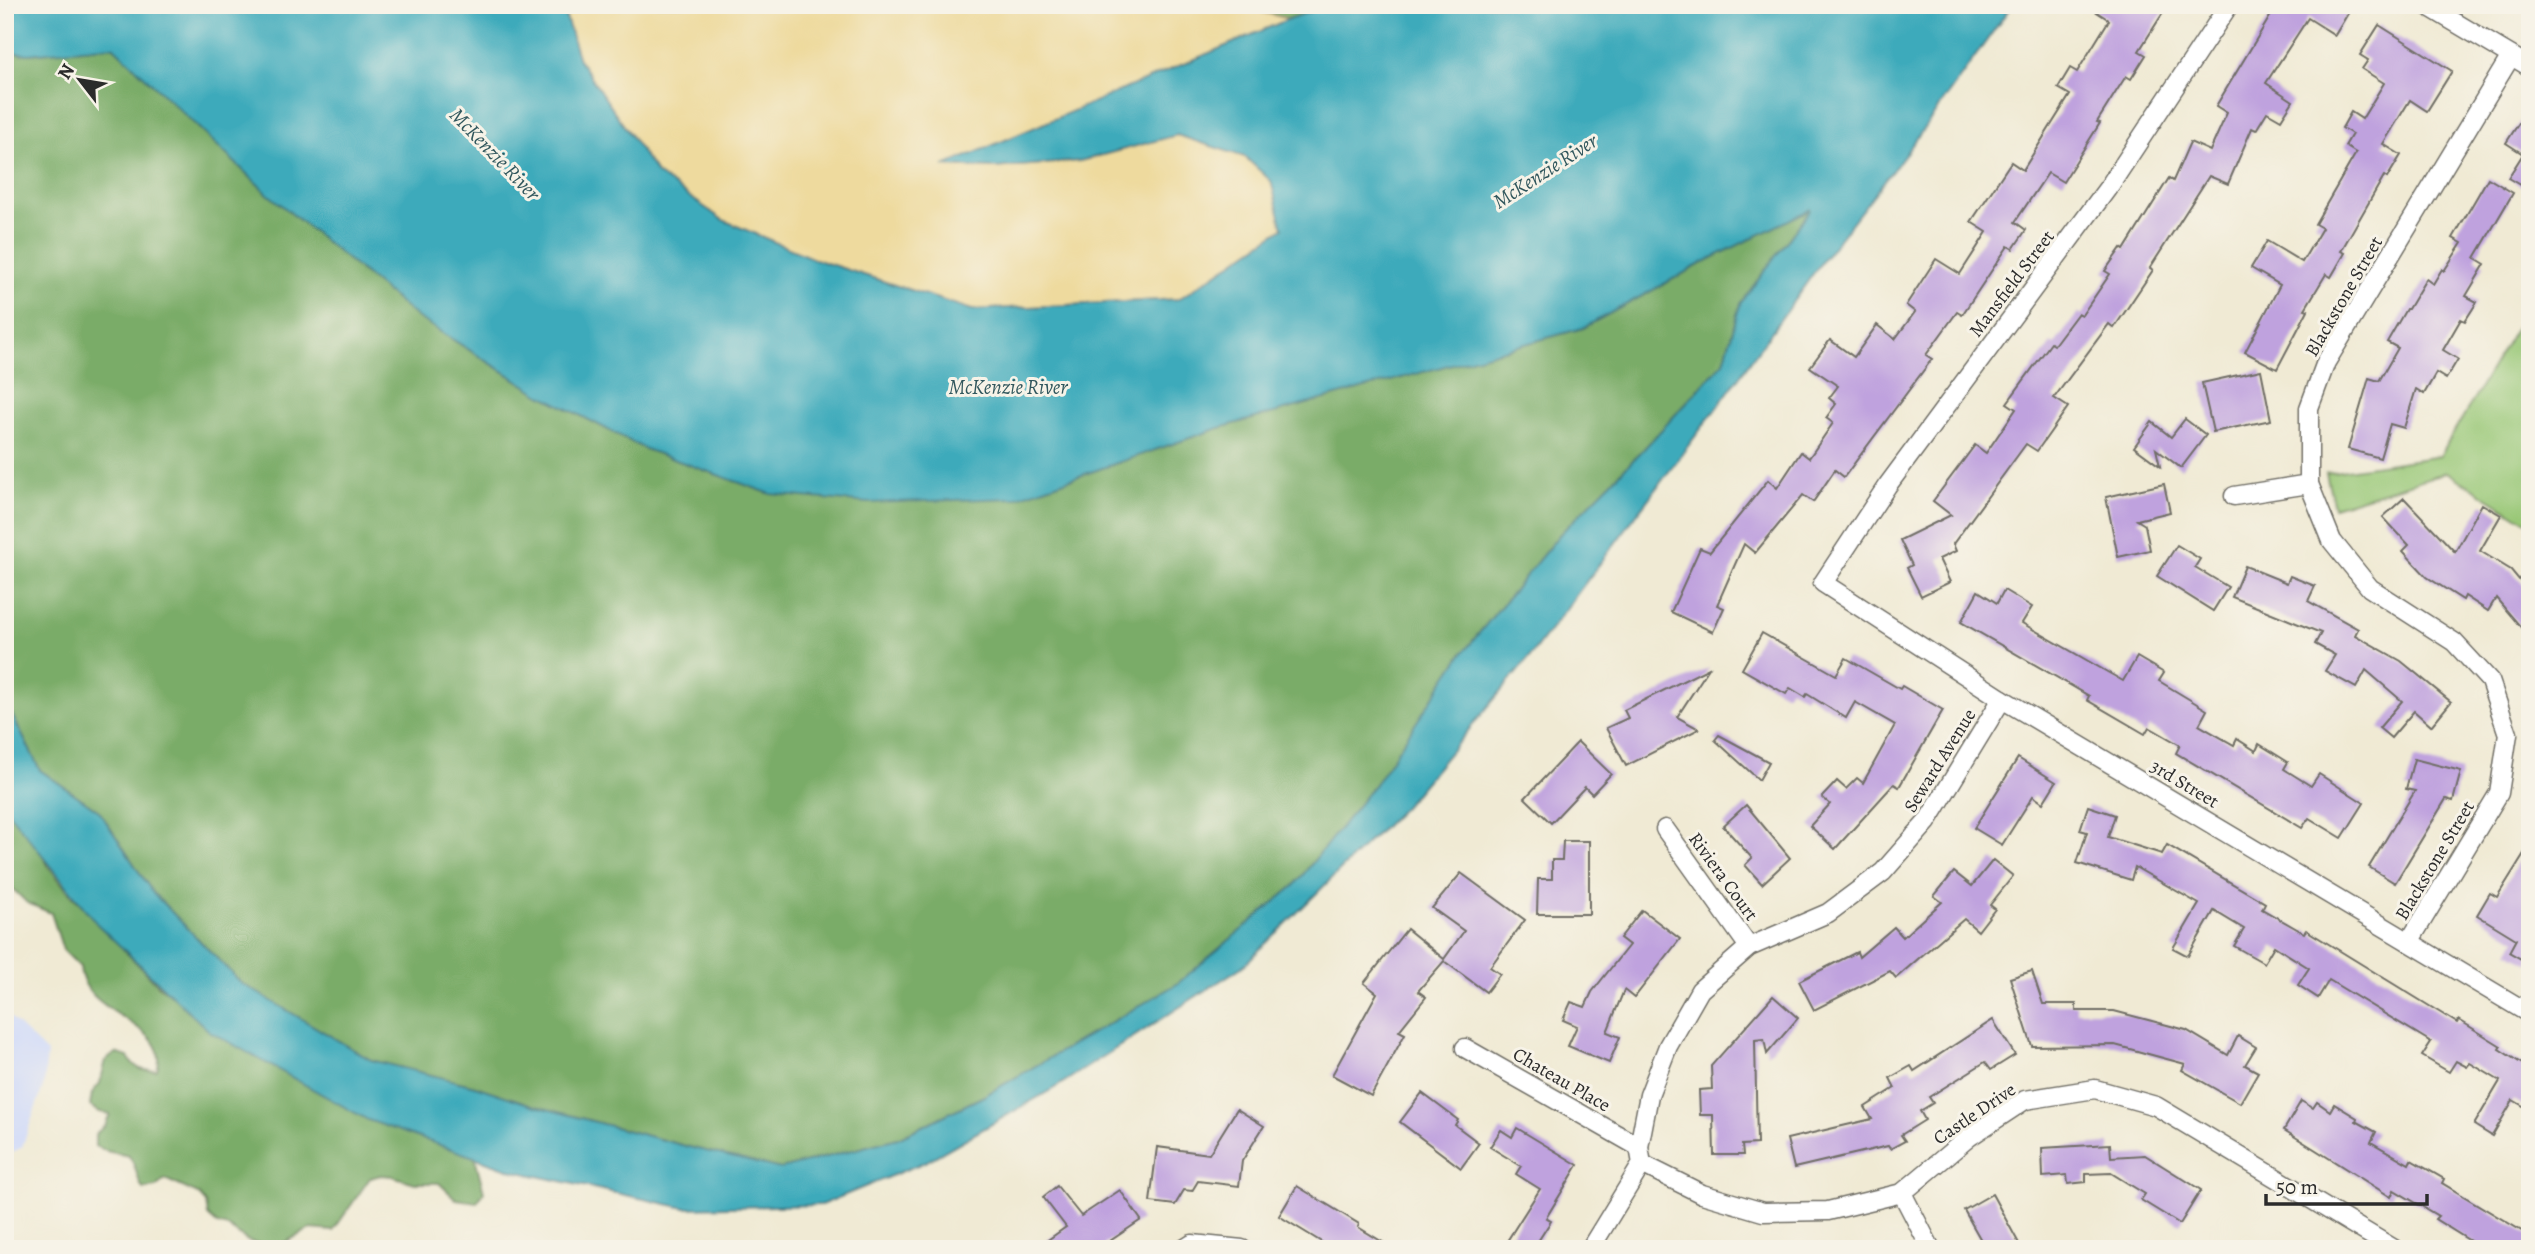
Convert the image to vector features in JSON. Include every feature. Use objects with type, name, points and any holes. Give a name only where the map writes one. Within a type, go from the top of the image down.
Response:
[{"type":"street","name":"Mansfield Street","points":[[1823,583],[1887,486],[2110,185],[2229,5]]},
{"type":"street","points":[[2426,5],[2530,67]]},
{"type":"street","name":"Blackstone Street","points":[[2409,942],[2499,793],[2508,734],[2490,681],[2454,642],[2370,588],[2332,541],[2309,484],[2309,408],[2326,362],[2511,55]]},
{"type":"street","points":[[2234,496],[2309,484]]},
{"type":"street","name":"3rd Street","points":[[1823,583],[2002,699],[2530,1014]]},
{"type":"street","name":"Seward Avenue","points":[[1590,1249],[1641,1156],[1649,1096],[1668,1046],[1700,990],[1749,947],[1828,914],[1883,872],[1927,822],[2002,699]]},
{"type":"street","name":"Riviera Court","points":[[1665,829],[1749,947]]},
{"type":"street","name":"Chateau Place","points":[[1465,1048],[1641,1156]]},
{"type":"street","name":"Castle Drive","points":[[1641,1156],[1702,1194],[1763,1212],[1828,1211],[1902,1193],[1969,1137],[2025,1100],[2095,1089],[2156,1106],[2394,1249]]},
{"type":"street","points":[[1902,1193],[1931,1249]]},
{"type":"street","points":[[1184,1249],[1192,1244],[1242,1249]]},
{"type":"shaded area","points":[[5,1012],[47,1053],[44,1084],[22,1147],[5,1157]]},
{"type":"green space","points":[[1235,5],[1330,5],[1289,19]]},
{"type":"green space","points":[[113,46],[268,194],[417,317],[541,395],[645,449],[771,494],[1015,498],[1219,428],[1583,328],[1708,260],[1812,208],[1740,304],[1724,362],[1560,534],[1462,654],[1378,780],[1294,886],[1177,984],[982,1097],[898,1138],[781,1169],[689,1147],[532,1105],[475,1086],[371,1060],[241,983],[153,893],[99,811],[40,770],[5,701],[5,52],[29,54]]},
{"type":"green space","points":[[2530,303],[2530,524],[2447,472],[2334,507],[2326,473],[2440,456]]},
{"type":"green space","points":[[5,804],[31,834],[49,867],[72,896],[110,930],[123,949],[160,987],[475,1157],[484,1192],[477,1202],[456,1199],[439,1183],[415,1183],[381,1175],[370,1178],[333,1231],[310,1229],[280,1245],[269,1247],[248,1241],[228,1227],[217,1224],[208,1216],[206,1203],[198,1194],[165,1179],[156,1187],[143,1189],[129,1156],[95,1146],[95,1134],[105,1126],[110,1114],[90,1106],[92,1093],[100,1083],[106,1060],[116,1053],[128,1057],[140,1069],[157,1070],[159,1054],[152,1041],[141,1030],[95,997],[85,984],[80,967],[63,950],[51,913],[27,903],[5,881]]},
{"type":"sand","points":[[562,5],[1235,5],[1289,19],[946,166],[994,168],[1080,161],[1177,135],[1245,157],[1271,180],[1283,228],[1179,299],[972,310],[814,259],[723,220],[657,174],[579,60]]},
{"type":"water","name":"McKenzie River","points":[[5,5],[562,5],[579,60],[657,174],[723,220],[814,259],[972,310],[1179,299],[1283,228],[1271,181],[1245,157],[1177,135],[1080,161],[994,168],[944,166],[1289,19],[1330,5],[2012,5],[1912,145],[1823,260],[1724,398],[1529,658],[1404,807],[1243,966],[1058,1086],[927,1161],[821,1205],[685,1208],[514,1171],[368,1120],[209,1031],[97,924],[5,808],[5,701],[40,770],[99,811],[153,893],[241,983],[371,1060],[475,1086],[532,1105],[689,1147],[781,1169],[898,1138],[982,1097],[1177,984],[1294,886],[1378,780],[1462,654],[1560,534],[1724,362],[1740,304],[1811,209],[1708,260],[1583,328],[1219,428],[1015,498],[868,503],[771,494],[645,449],[541,395],[417,317],[268,194],[113,46],[29,54],[5,52]]},
{"type":"building","points":[[2086,5],[2168,5],[2139,51],[2146,55],[2131,79],[2126,76],[2063,182],[2048,173],[2015,222],[2026,230],[2013,249],[2008,246],[1962,315],[1957,312],[1926,355],[1932,359],[1844,477],[1835,470],[1813,502],[1803,495],[1755,553],[1744,544],[1717,605],[1724,608],[1713,632],[1671,612],[1700,548],[1710,552],[1768,480],[1777,488],[1801,452],[1809,458],[1833,423],[1826,418],[1836,404],[1829,398],[1838,386],[1810,367],[1830,340],[1854,357],[1877,325],[1895,339],[1915,312],[1906,305],[1936,259],[1960,274],[1987,232],[1971,222],[2011,162],[2023,170],[2070,95],[2058,88],[2070,68],[2077,72],[2109,20]]},
{"type":"building","points":[[2277,5],[2353,5],[2335,35],[2308,18],[2266,83],[2293,101],[2281,120],[2267,112],[2256,130],[2252,128],[2228,184],[2209,176],[2150,268],[2153,270],[2114,328],[2109,324],[2054,398],[2068,407],[2037,451],[2026,444],[1953,544],[1956,551],[1939,559],[1950,582],[1921,596],[1907,568],[1912,565],[1900,540],[1951,515],[1933,501],[1975,445],[1986,453],[2016,409],[2007,403],[2051,343],[2054,345],[2078,313],[2082,315],[2110,274],[2105,271],[2121,248],[2124,250],[2169,178],[2173,181],[2190,142],[2210,151],[2227,113],[2216,106]]},
{"type":"building","points":[[2379,25],[2452,71],[2427,111],[2410,100],[2383,144],[2401,155],[2387,178],[2384,176],[2341,251],[2345,253],[2331,277],[2326,274],[2305,309],[2308,310],[2277,369],[2245,352],[2280,285],[2251,268],[2267,241],[2302,262],[2322,228],[2315,224],[2356,153],[2345,146],[2352,134],[2342,128],[2351,112],[2362,119],[2384,83],[2362,69],[2368,60],[2360,55]]},
{"type":"building","points":[[2530,106],[2530,191],[2508,178],[2523,154],[2506,143]]},
{"type":"building","points":[[2488,178],[2513,193],[2475,258],[2485,264],[2466,296],[2477,302],[2465,321],[2461,319],[2443,350],[2458,359],[2446,379],[2436,373],[2424,394],[2416,389],[2404,428],[2390,424],[2380,458],[2348,449],[2369,378],[2379,381],[2398,348],[2387,342],[2426,279],[2433,284],[2462,243],[2453,238]]},
{"type":"building","points":[[2261,370],[2271,420],[2213,432],[2202,383]]},
{"type":"building","points":[[2185,419],[2206,435],[2181,468],[2156,449],[2160,466],[2134,447],[2152,422],[2171,437]]},
{"type":"building","points":[[2164,484],[2170,512],[2137,520],[2145,525],[2150,550],[2118,557],[2106,497]]},
{"type":"building","points":[[2404,498],[2455,552],[2482,504],[2501,515],[2480,551],[2511,570],[2530,593],[2530,638],[2496,598],[2488,611],[2465,596],[2463,600],[2427,577],[2403,551],[2409,545],[2383,517]]},
{"type":"building","points":[[2177,545],[2200,559],[2195,567],[2228,587],[2213,611],[2157,576]]},
{"type":"building","points":[[2245,566],[2287,583],[2290,576],[2315,586],[2308,601],[2358,629],[2355,635],[2401,661],[2451,702],[2431,726],[2414,711],[2391,738],[2379,728],[2402,701],[2366,670],[2356,688],[2325,671],[2335,655],[2315,644],[2321,633],[2232,597]]},
{"type":"building","points":[[2004,590],[2032,607],[2022,623],[2123,681],[2137,657],[2164,673],[2159,681],[2207,710],[2199,725],[2234,745],[2237,739],[2256,751],[2259,744],[2288,762],[2284,769],[2311,786],[2319,774],[2364,803],[2342,838],[2309,818],[2302,828],[2176,753],[2180,745],[2149,727],[2145,734],[2087,700],[2089,696],[1961,622],[1978,591],[1997,603]]},
{"type":"building","points":[[1762,633],[1836,675],[1846,658],[1943,710],[1899,787],[1894,784],[1835,849],[1810,826],[1830,804],[1822,797],[1837,781],[1846,789],[1857,778],[1863,783],[1895,725],[1855,702],[1846,718],[1807,694],[1805,697],[1790,688],[1786,694],[1742,669]]},
{"type":"building","points":[[1709,668],[1677,717],[1699,729],[1626,766],[1606,728],[1628,718],[1624,710]]},
{"type":"building","points":[[1719,735],[1769,762],[1759,780],[1715,740]]},
{"type":"building","points":[[1578,742],[1611,774],[1592,794],[1585,787],[1551,823],[1525,798]]},
{"type":"building","points":[[2018,758],[2056,782],[2043,803],[2033,796],[2002,845],[1974,828]]},
{"type":"building","points":[[2414,759],[2461,771],[2453,801],[2446,799],[2395,883],[2369,867],[2415,791],[2406,789]]},
{"type":"building","points":[[1746,805],[1790,858],[1762,884],[1745,865],[1752,858],[1723,826]]},
{"type":"building","points":[[2088,806],[2115,815],[2108,837],[2162,854],[2167,845],[2265,903],[2262,909],[2304,933],[2306,930],[2457,1023],[2459,1020],[2501,1046],[2499,1049],[2530,1069],[2530,1110],[2513,1100],[2492,1136],[2474,1125],[2500,1081],[2470,1063],[2467,1067],[2456,1061],[2449,1072],[2422,1056],[2431,1042],[2329,980],[2318,998],[2298,985],[2309,968],[2274,946],[2264,963],[2234,946],[2244,929],[2214,911],[2188,956],[2173,948],[2199,904],[2135,867],[2131,880],[2077,863],[2087,832],[2080,830]]},
{"type":"building","points":[[1563,841],[1589,841],[1589,914],[1537,914],[1538,879],[1552,879],[1552,860],[1562,860]]},
{"type":"building","points":[[2530,844],[2530,964],[2509,952],[2516,939],[2477,915],[2490,893],[2497,897]]},
{"type":"building","points":[[1993,860],[2013,876],[1990,905],[1995,909],[1978,931],[1964,919],[1896,978],[1890,971],[1814,1010],[1799,981],[1857,952],[1859,957],[1894,927],[1903,937],[1942,902],[1934,896],[1954,872],[1972,886]]},
{"type":"building","points":[[1461,873],[1525,920],[1490,967],[1500,974],[1486,992],[1444,961],[1418,991],[1426,997],[1399,1031],[1405,1034],[1371,1096],[1332,1075],[1377,993],[1364,983],[1407,929],[1444,959],[1464,931],[1432,908]]},
{"type":"building","points":[[1642,910],[1680,939],[1634,998],[1624,990],[1607,1032],[1620,1037],[1609,1063],[1568,1046],[1577,1026],[1563,1020],[1571,1002],[1585,1007],[1592,992],[1629,945],[1620,938]]},
{"type":"building","points":[[2032,971],[2043,1004],[2076,1004],[2076,1011],[2114,1011],[2186,1030],[2228,1055],[2238,1036],[2256,1047],[2245,1065],[2258,1072],[2240,1103],[2182,1070],[2185,1064],[2115,1045],[2032,1046],[2010,978]]},
{"type":"building","points":[[1773,996],[1798,1018],[1767,1054],[1764,1039],[1755,1040],[1757,1144],[1742,1145],[1743,1155],[1714,1155],[1713,1115],[1700,1115],[1699,1090],[1712,1089],[1711,1066]]},
{"type":"building","points":[[1993,1020],[2015,1055],[1991,1070],[1985,1062],[1929,1097],[1933,1103],[1920,1111],[1925,1120],[1901,1135],[1905,1141],[1890,1149],[1888,1146],[1794,1168],[1787,1139],[1872,1119],[1865,1107],[1895,1088],[1890,1078],[1911,1066],[1914,1071]]},
{"type":"building","points":[[1422,1093],[1458,1120],[1455,1125],[1479,1143],[1461,1168],[1400,1122]]},
{"type":"building","points":[[2301,1101],[2313,1108],[2317,1102],[2330,1111],[2334,1104],[2357,1118],[2356,1121],[2376,1132],[2371,1142],[2409,1164],[2411,1160],[2444,1179],[2442,1183],[2530,1236],[2530,1249],[2483,1249],[2435,1219],[2438,1216],[2394,1190],[2391,1197],[2284,1130]]},
{"type":"building","points":[[1237,1109],[1264,1126],[1242,1161],[1239,1186],[1198,1181],[1192,1191],[1184,1190],[1175,1205],[1150,1202],[1157,1147],[1209,1154]]},
{"type":"building","points":[[1517,1128],[1578,1165],[1546,1218],[1551,1221],[1533,1249],[1502,1249],[1540,1189],[1516,1174],[1521,1166],[1490,1147],[1501,1130],[1512,1137]]},
{"type":"building","points":[[2110,1144],[2111,1157],[2145,1155],[2201,1190],[2180,1224],[2141,1200],[2145,1194],[2111,1173],[2086,1174],[2086,1182],[2068,1184],[2067,1175],[2043,1177],[2042,1148]]},
{"type":"building","points":[[1057,1186],[1081,1216],[1120,1190],[1141,1220],[1098,1249],[1035,1249],[1066,1227],[1043,1197]]},
{"type":"building","points":[[1297,1186],[1394,1249],[1333,1249],[1279,1216]]},
{"type":"building","points":[[1992,1194],[2022,1249],[1986,1249],[1964,1210]]}]
